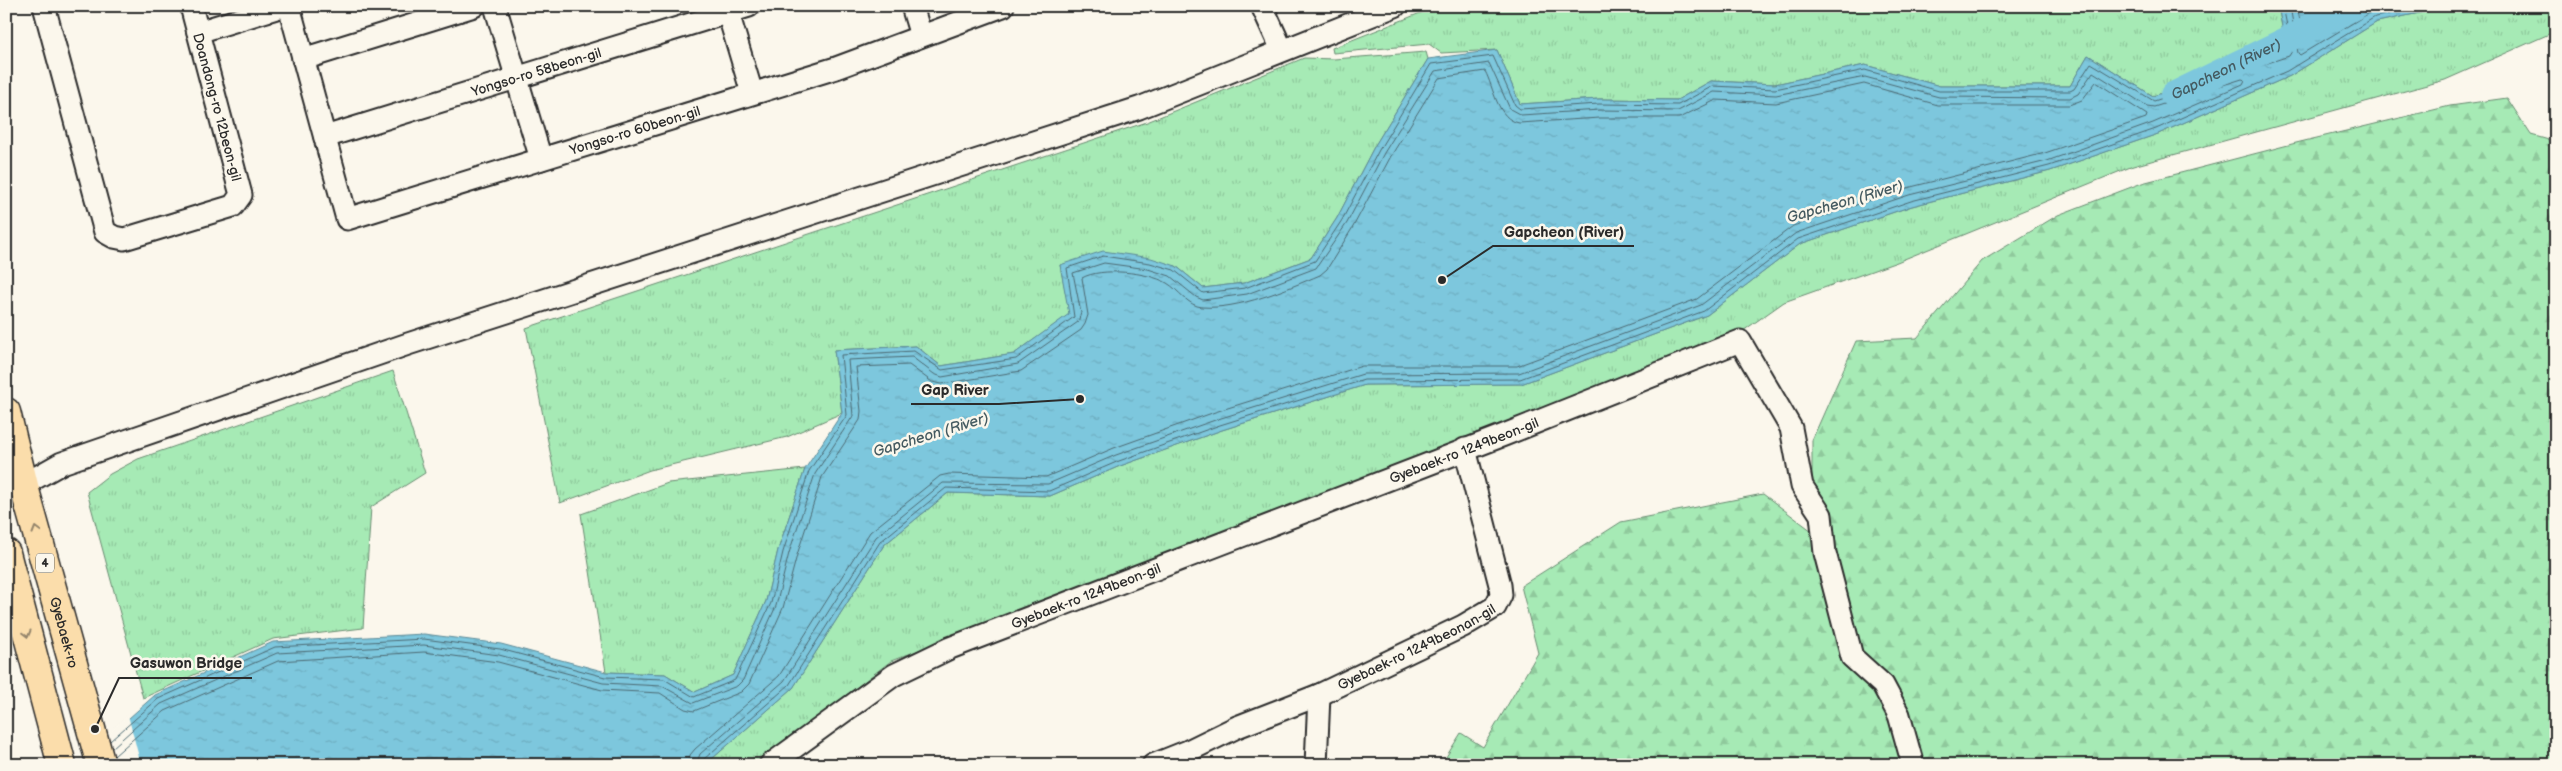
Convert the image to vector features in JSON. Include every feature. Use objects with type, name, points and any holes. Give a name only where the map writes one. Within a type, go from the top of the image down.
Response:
[{"type":"main road","name":"Gyebaek-ro","points":[[6,412],[23,485],[101,765]]},
{"type":"main road","points":[[6,553],[62,765]]},
{"type":"street","name":"Doandong-ro 12beon-gil","points":[[44,6],[105,232],[114,237],[124,239],[233,206],[240,195],[191,6]]},
{"type":"street","points":[[198,32],[283,6]]},
{"type":"street","points":[[289,6],[324,137]]},
{"type":"street","points":[[303,59],[474,6]]},
{"type":"street","points":[[495,6],[541,159]]},
{"type":"street","name":"Yongso-ro 58beon-gil","points":[[324,137],[727,10],[749,6]]},
{"type":"street","points":[[912,6],[921,36]]},
{"type":"street","points":[[1262,6],[1282,50]]},
{"type":"street","points":[[23,485],[62,464],[408,344],[1139,108],[1396,6]]},
{"type":"street","name":"Yongso-ro 60beon-gil","points":[[324,137],[347,219],[836,68],[1000,7]]},
{"type":"street","points":[[727,10],[752,93]]},
{"type":"street","name":"Gyebaek-ro 1249beon-gil","points":[[770,765],[894,674],[950,648],[1465,449],[1740,340],[1791,428],[1802,486],[1821,515],[1825,553],[1852,656],[1883,685],[1899,715],[1913,765]]},
{"type":"street","name":"Gyebaek-ro 1249beonan-gil","points":[[1153,765],[1194,758],[1237,727],[1319,695],[1463,626],[1495,607],[1500,595],[1500,586],[1465,449]]},
{"type":"street","points":[[1316,765],[1319,695]]},
{"type":"green space","points":[[1438,6],[2278,6],[2287,52],[2153,96],[2088,55],[2070,86],[1940,86],[1865,65],[1775,84],[1711,81],[1677,100],[1599,99],[1520,104],[1497,50],[1441,53],[1429,44],[1333,53],[1332,48]]},
{"type":"green space","points":[[2452,6],[2556,6],[2556,31],[2445,80],[2133,166],[1897,262],[1784,302],[1733,338],[1296,504],[891,661],[755,765],[705,765],[793,688],[884,545],[948,493],[1050,496],[1120,466],[1222,430],[1365,385],[1521,384],[1707,315],[1800,244],[1912,206],[2050,171],[2158,134],[2290,76],[2377,22]]},
{"type":"green space","points":[[1426,52],[1428,59],[1374,147],[1337,218],[1311,258],[1244,283],[1203,288],[1176,266],[1060,265],[1070,314],[1014,354],[941,366],[916,346],[834,350],[842,413],[787,437],[650,470],[560,503],[526,328],[1147,122],[1304,58],[1334,59]]},
{"type":"green space","points":[[2507,98],[2531,135],[2556,142],[2556,765],[1441,765],[1461,733],[1483,747],[1538,653],[1521,586],[1621,522],[1763,494],[1812,531],[1812,440],[1856,341],[1917,338],[1982,261],[2058,215],[2142,183],[2450,106]]},
{"type":"green space","points":[[393,371],[425,473],[371,507],[363,628],[273,639],[143,698],[87,492],[110,474],[138,459]]},
{"type":"green space","points":[[805,469],[778,550],[766,601],[733,675],[695,692],[665,674],[606,672],[581,514],[668,483]]},
{"type":"water","points":[[2278,6],[2452,6],[2377,22],[2290,76],[2158,134],[2050,171],[1912,206],[1800,244],[1707,315],[1521,384],[1365,385],[1222,430],[1120,466],[1050,496],[948,493],[884,545],[793,688],[705,765],[76,765],[155,695],[273,642],[424,634],[501,644],[606,672],[665,674],[695,692],[733,675],[766,601],[778,550],[805,469],[842,413],[834,350],[916,346],[941,366],[1014,354],[1069,314],[1060,265],[1103,251],[1151,258],[1176,266],[1203,288],[1244,283],[1311,258],[1337,218],[1374,147],[1428,59],[1497,50],[1520,104],[1599,99],[1677,100],[1711,81],[1775,84],[1865,65],[1940,86],[2070,86],[2088,55],[2153,96],[2287,52]]},
{"type":"pier","points":[[128,715],[141,765],[74,765],[75,763]]},
{"type":"waterway","name":"Gapcheon (River)","points":[[2173,95],[2356,6]]},
{"type":"place","name":"Gapcheon (River)","points":[[1442,280]]},
{"type":"place","name":"Gap River","points":[[1080,399]]},
{"type":"place","name":"Gasuwon Bridge","points":[[95,729]]}]
